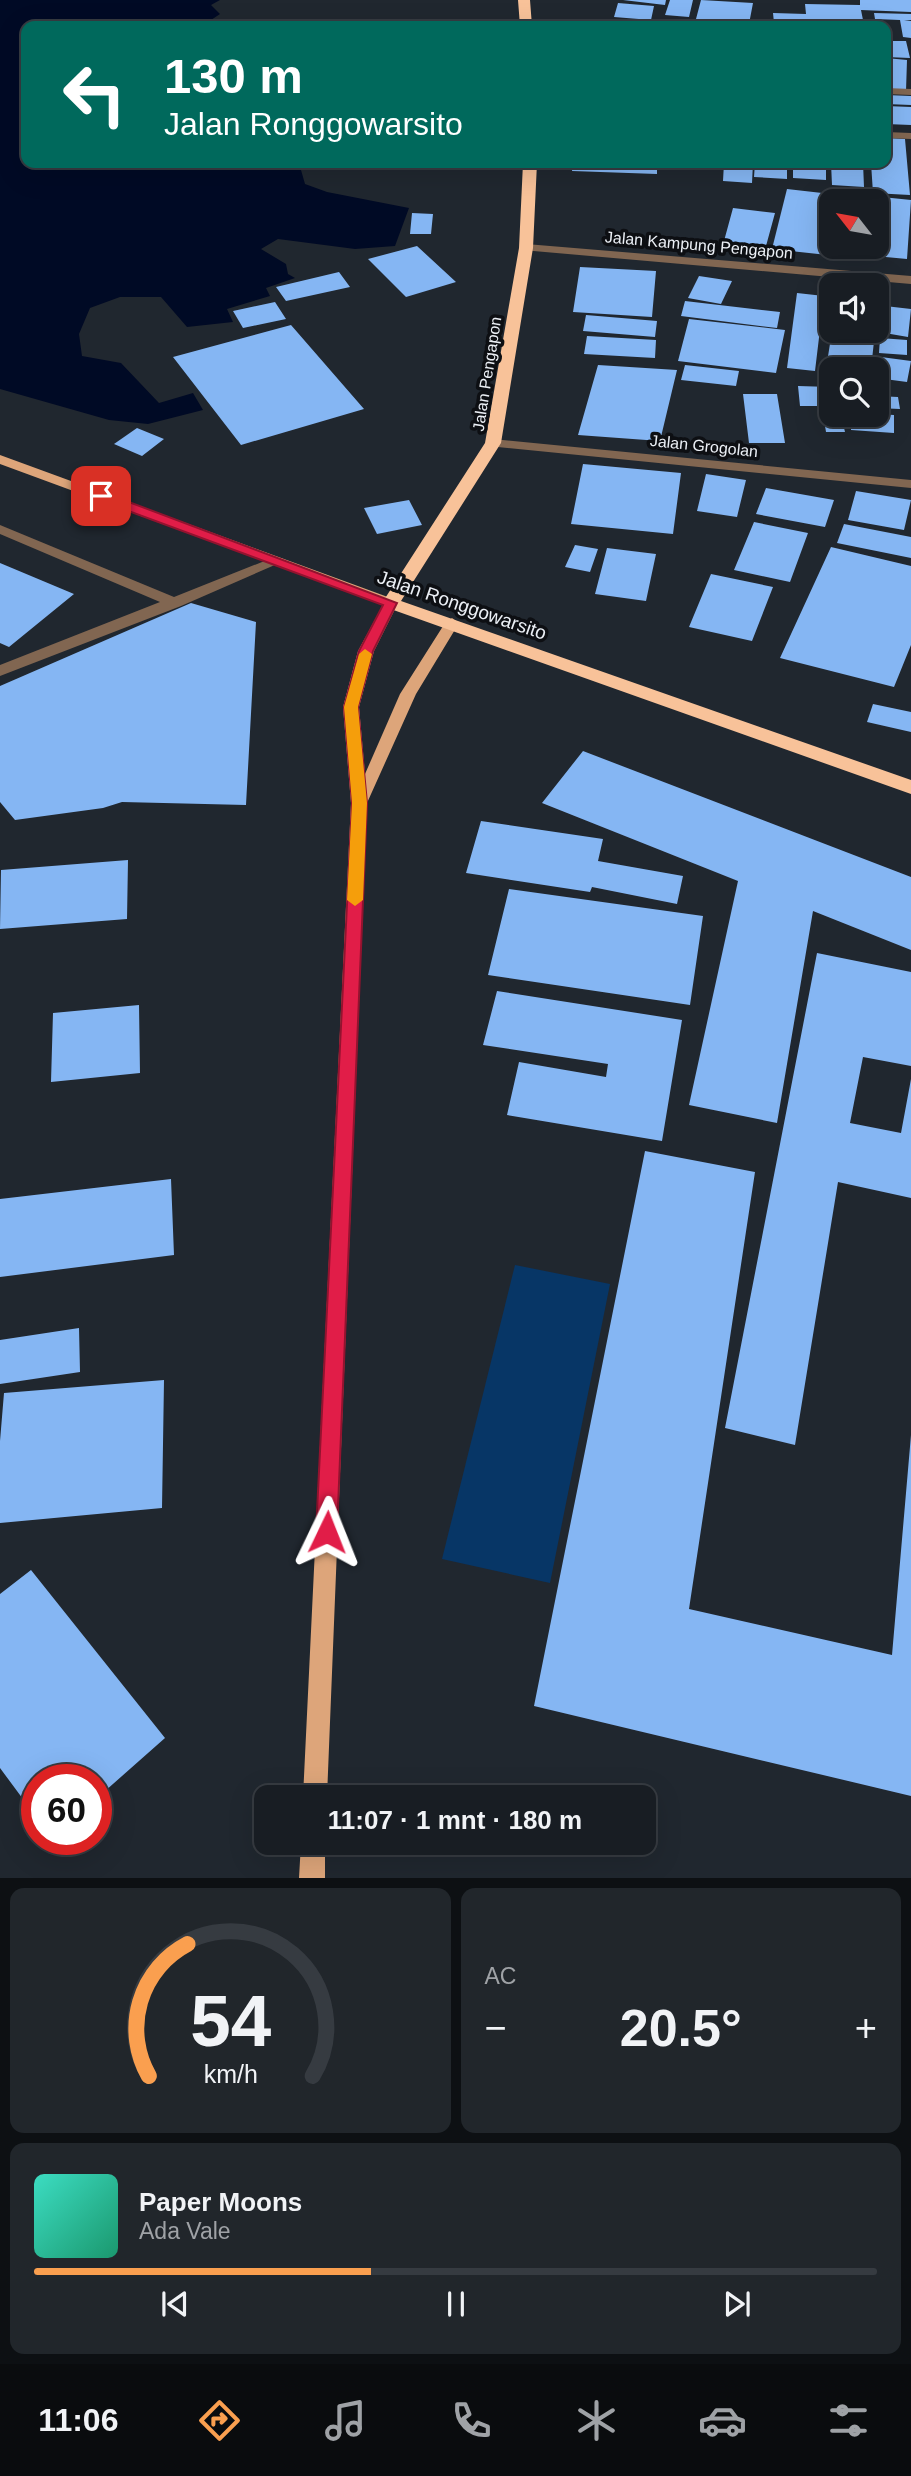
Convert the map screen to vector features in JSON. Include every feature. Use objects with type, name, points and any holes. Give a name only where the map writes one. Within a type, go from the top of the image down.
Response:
[{"type":"highway","points":[[524,0],[526,21]]},
{"type":"highway","name":"Jalan Pengapon","points":[[391,603],[493,443],[526,247],[530,168]]},
{"type":"highway","name":"Jalan Ronggowarsito","points":[[391,603],[911,787]]},
{"type":"main road","name":"Jalan Ronggowarsito","points":[[0,459],[391,603]]},
{"type":"main road","points":[[316,1785],[359,803],[351,707],[366,651],[391,603]]},
{"type":"main road","points":[[359,803],[408,694],[452,623]]},
{"type":"main road","points":[[312,1878],[313,1855]]},
{"type":"street","points":[[891,91],[911,92]]},
{"type":"street","points":[[891,135],[911,136]]},
{"type":"street","name":"Jalan Kampung Pengapon","points":[[526,247],[911,280]]},
{"type":"street","name":"Jalan Grogolan","points":[[493,443],[911,484]]},
{"type":"street","points":[[0,529],[176,603]]},
{"type":"street","points":[[0,671],[277,561]]},
{"type":"shaded area","points":[[0,0],[220,0],[211,5],[220,14],[210,21],[21,21],[21,168],[300,168],[305,184],[327,192],[409,208],[395,246],[355,249],[278,239],[261,249],[286,264],[288,274],[295,278],[266,288],[270,296],[227,309],[233,322],[187,327],[161,297],[120,297],[90,308],[79,334],[82,356],[121,363],[159,403],[193,393],[203,410],[148,424],[109,420],[0,389]]},
{"type":"shaded area","points":[[515,1265],[610,1284],[550,1583],[442,1559]]},
{"type":"building","points":[[623,0],[666,0],[665,5]]},
{"type":"building","points":[[670,0],[693,0],[689,17],[665,15]]},
{"type":"building","points":[[701,0],[753,3],[750,21],[696,19]]},
{"type":"building","points":[[860,0],[911,0],[911,12],[861,10],[863,21],[774,21],[773,13],[806,14],[805,4],[860,5]]},
{"type":"building","points":[[618,3],[654,6],[651,20],[614,17]]},
{"type":"building","points":[[874,13],[911,14],[911,20],[904,21],[911,21],[911,38],[903,37],[900,20],[875,19]]},
{"type":"building","points":[[891,41],[906,41],[910,58],[891,57]]},
{"type":"building","points":[[891,58],[907,60],[906,91],[891,90]]},
{"type":"building","points":[[891,95],[911,96],[911,105],[891,104]]},
{"type":"building","points":[[891,106],[911,107],[911,125],[891,124]]},
{"type":"building","points":[[891,138],[905,139],[910,195],[889,194],[889,189],[873,189],[871,168],[891,168]]},
{"type":"building","points":[[572,168],[685,168],[657,169],[657,174],[572,171]]},
{"type":"building","points":[[724,168],[753,168],[752,183],[723,181]]},
{"type":"building","points":[[755,168],[787,168],[787,179],[754,177]]},
{"type":"building","points":[[793,168],[826,168],[826,180],[793,178]]},
{"type":"building","points":[[831,168],[863,168],[864,187],[832,185]]},
{"type":"building","points":[[787,189],[819,193],[819,254],[772,249]]},
{"type":"building","points":[[889,198],[911,200],[907,259],[889,257]]},
{"type":"building","points":[[733,208],[775,213],[766,246],[724,241]]},
{"type":"building","points":[[412,213],[433,214],[431,234],[410,234]]},
{"type":"building","points":[[417,246],[456,282],[406,297],[368,259]]},
{"type":"building","points":[[580,267],[656,271],[652,317],[573,312]]},
{"type":"building","points":[[339,272],[350,287],[286,301],[276,287]]},
{"type":"building","points":[[699,276],[732,281],[721,304],[688,298]]},
{"type":"building","points":[[797,293],[819,295],[819,338],[815,371],[787,368]]},
{"type":"building","points":[[685,301],[780,312],[777,328],[681,316]]},
{"type":"building","points":[[275,302],[286,319],[243,328],[233,311]]},
{"type":"building","points":[[889,306],[911,309],[908,337],[889,334]]},
{"type":"building","points":[[586,315],[657,321],[655,337],[583,331]]},
{"type":"building","points":[[689,319],[785,330],[776,373],[678,361]]},
{"type":"building","points":[[291,325],[364,409],[241,445],[173,357]]},
{"type":"building","points":[[587,336],[656,340],[655,358],[584,354]]},
{"type":"building","points":[[889,339],[907,340],[907,355],[879,353],[880,343],[889,343]]},
{"type":"building","points":[[830,343],[874,343],[872,357],[828,357]]},
{"type":"building","points":[[889,358],[911,361],[907,382],[889,380]]},
{"type":"building","points":[[598,365],[677,370],[660,441],[578,435]]},
{"type":"building","points":[[685,365],[739,371],[736,386],[681,380]]},
{"type":"building","points":[[798,386],[819,387],[819,406],[800,406]]},
{"type":"building","points":[[743,394],[777,394],[785,443],[749,443]]},
{"type":"building","points":[[889,397],[898,397],[900,409],[889,409]]},
{"type":"building","points":[[889,415],[894,415],[894,433],[851,430],[851,427],[889,427]]},
{"type":"building","points":[[825,427],[844,427],[845,432],[826,432]]},
{"type":"building","points":[[137,428],[164,439],[142,456],[114,444]]},
{"type":"building","points":[[583,464],[681,473],[673,534],[571,524]]},
{"type":"building","points":[[706,474],[746,480],[737,517],[697,511]]},
{"type":"building","points":[[766,488],[834,500],[825,527],[756,514]]},
{"type":"building","points":[[856,491],[911,500],[904,530],[848,520]]},
{"type":"building","points":[[409,500],[422,525],[377,534],[364,508]]},
{"type":"building","points":[[754,522],[808,533],[790,582],[734,570]]},
{"type":"building","points":[[844,524],[911,537],[911,558],[837,543]]},
{"type":"building","points":[[575,545],[598,549],[590,572],[565,567]]},
{"type":"building","points":[[831,547],[911,566],[911,645],[894,687],[780,658]]},
{"type":"building","points":[[607,548],[656,554],[646,601],[595,594]]},
{"type":"building","points":[[0,563],[74,594],[9,647],[0,643]]},
{"type":"building","points":[[711,574],[773,587],[752,641],[689,627]]},
{"type":"building","points":[[191,603],[256,622],[246,805],[122,802],[103,808],[15,820],[0,802],[0,686]]},
{"type":"building","points":[[873,704],[911,712],[911,732],[867,722]]},
{"type":"building","points":[[583,751],[911,877],[911,950],[813,911],[777,1123],[689,1105],[738,881],[542,803]]},
{"type":"building","points":[[481,821],[603,839],[598,861],[683,876],[677,904],[592,887],[590,892],[466,873]]},
{"type":"building","points":[[128,860],[127,919],[0,929],[1,870]]},
{"type":"building","points":[[509,889],[703,916],[690,1005],[488,975]]},
{"type":"building","points":[[817,953],[911,972],[911,1066],[863,1057],[850,1123],[901,1133],[911,1079],[911,1198],[838,1182],[795,1445],[725,1428]]},
{"type":"building","points":[[497,991],[682,1020],[662,1141],[507,1115],[519,1062],[606,1077],[608,1064],[483,1045]]},
{"type":"building","points":[[139,1005],[140,1073],[51,1082],[53,1013]]},
{"type":"building","points":[[645,1151],[755,1172],[689,1609],[892,1655],[911,1435],[911,1796],[534,1706]]},
{"type":"building","points":[[171,1179],[174,1255],[0,1277],[0,1199]]},
{"type":"building","points":[[79,1328],[80,1372],[0,1384],[0,1340]]},
{"type":"building","points":[[164,1380],[162,1508],[0,1523],[0,1441],[4,1393]]},
{"type":"building","points":[[31,1570],[165,1738],[112,1785],[112,1764],[21,1764],[21,1796],[0,1768],[0,1594]]},
{"type":"slow traffic","points":[[355,900],[359,803],[351,707],[365,654]]},
{"type":"route","points":[[101,496],[391,603],[366,651],[351,707],[359,803],[327,1532]]}]
